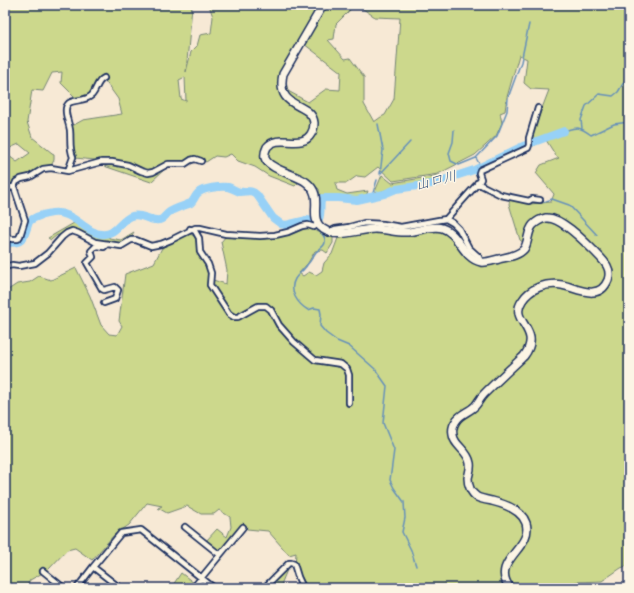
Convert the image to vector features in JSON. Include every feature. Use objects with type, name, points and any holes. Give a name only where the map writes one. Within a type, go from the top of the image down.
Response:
[{"type":"street","points":[[316,225],[316,196],[313,188],[305,180],[271,165],[266,161],[264,152],[268,145],[277,141],[301,141],[309,137],[313,131],[313,117],[307,111],[290,102],[282,92],[281,83],[283,74],[323,5]]},
{"type":"street","points":[[68,171],[73,158],[70,150],[70,129],[66,110],[67,106],[70,102],[83,100],[90,96],[99,81],[104,78]]},
{"type":"street","points":[[446,219],[481,179],[479,173],[480,170],[528,148],[529,138],[538,108]]},
{"type":"street","points":[[5,238],[18,238],[25,220],[14,187],[16,182],[43,169],[51,168],[68,171],[101,162],[112,162],[128,165],[148,173],[168,164],[185,164],[195,159],[201,161]]},
{"type":"street","points":[[477,183],[501,195],[529,201],[532,199],[540,200]]},
{"type":"street","points":[[5,188],[14,187]]},
{"type":"street","points":[[5,267],[35,263],[48,253],[62,237],[72,231],[95,242],[121,246],[131,240],[136,240],[151,246],[161,244],[190,229],[195,228],[226,234],[260,236],[275,235],[308,225],[316,225],[329,232],[336,233],[374,229],[407,232],[436,227],[442,228],[453,235],[470,256],[482,262],[488,262],[518,254],[524,249],[527,243],[529,231],[532,226],[538,221],[545,218],[552,218],[559,222],[570,229],[605,262],[610,273],[606,284],[598,292],[585,292],[560,284],[550,284],[536,288],[527,295],[520,306],[519,313],[530,336],[527,351],[524,356],[482,396],[475,406],[458,418],[453,427],[453,437],[455,441],[468,456],[470,471],[468,484],[474,494],[478,498],[494,501],[512,508],[523,517],[526,522],[526,534],[523,541],[505,568],[505,580],[510,588]]},
{"type":"street","points":[[329,232],[335,229],[364,223],[401,227],[446,219],[459,229],[469,248],[479,256],[482,262]]},
{"type":"street","points":[[190,229],[195,231],[199,238],[200,252],[208,264],[211,273],[210,285],[229,314],[234,317],[238,317],[258,306],[266,306],[271,310],[279,325],[294,342],[315,360],[341,364],[347,369],[349,375],[349,403]]},
{"type":"street","points":[[104,304],[115,299],[118,290],[115,287],[104,290],[102,289],[87,263],[93,257],[92,251],[96,246],[104,247],[107,244]]},
{"type":"street","points":[[193,588],[243,526]]},
{"type":"street","points":[[185,527],[220,555]]},
{"type":"street","points":[[77,588],[121,533],[141,530],[214,588]]},
{"type":"street","points":[[264,588],[288,563],[294,564],[298,577],[304,588]]},
{"type":"street","points":[[93,567],[120,588]]},
{"type":"street","points":[[43,571],[64,588]]},
{"type":"green space","points":[[5,5],[194,5],[192,7],[186,72],[191,52],[197,46],[200,35],[211,33],[213,17],[209,5],[355,5],[336,24],[334,39],[328,40],[345,59],[350,58],[364,77],[364,104],[374,122],[385,115],[394,99],[400,18],[375,17],[357,5],[629,5],[629,565],[621,568],[602,581],[576,582],[570,585],[548,588],[308,588],[295,566],[296,553],[289,555],[268,531],[247,529],[242,524],[220,552],[206,541],[217,529],[227,537],[231,527],[230,517],[219,510],[214,514],[201,514],[187,506],[167,513],[158,508],[162,506],[147,503],[129,525],[114,535],[92,560],[75,548],[67,550],[48,570],[30,580],[26,588],[5,588],[5,292],[17,284],[30,282],[39,276],[51,280],[76,268],[90,296],[101,325],[109,334],[117,335],[122,326],[119,321],[125,274],[154,263],[162,248],[188,233],[196,237],[198,253],[209,271],[207,287],[211,289],[213,280],[226,284],[227,270],[221,242],[226,236],[275,238],[305,227],[333,236],[333,243],[327,253],[323,250],[315,251],[308,263],[299,273],[303,276],[309,272],[316,275],[322,271],[324,263],[332,254],[338,238],[374,232],[405,235],[437,230],[449,235],[484,265],[529,247],[520,240],[509,204],[510,199],[530,204],[551,202],[554,194],[536,173],[541,165],[559,158],[556,156],[546,140],[533,146],[531,137],[549,90],[531,89],[524,83],[527,59],[519,55],[507,97],[505,111],[500,113],[502,123],[496,136],[475,155],[438,174],[393,181],[378,167],[365,177],[357,176],[347,183],[335,183],[337,190],[347,194],[368,191],[366,196],[357,198],[338,195],[320,196],[319,189],[312,183],[300,181],[295,186],[269,176],[255,167],[238,161],[231,154],[224,157],[215,156],[206,162],[193,156],[187,162],[167,163],[151,171],[116,160],[75,158],[72,149],[72,126],[83,120],[122,114],[118,99],[105,81],[88,95],[76,98],[61,83],[62,72],[52,73],[43,91],[32,90],[27,122],[32,137],[54,154],[54,160],[51,166],[32,174],[19,177],[13,184],[5,186]],"holes":[[[304,44],[341,72],[340,90],[326,89],[308,102],[288,91],[285,77]],[[185,77],[186,101],[181,99],[179,80]],[[19,144],[30,153],[17,162],[9,156],[10,148]]]},
{"type":"green space","points":[[103,163],[123,166],[140,173],[151,175],[167,167],[151,182],[104,166]]},
{"type":"green space","points":[[382,175],[392,183],[440,175],[442,177],[432,181],[397,186],[374,194]]},
{"type":"green space","points":[[74,223],[96,235],[103,237],[109,235],[109,238],[121,240],[134,232],[130,238],[121,244],[95,240],[76,229],[69,230],[60,236],[57,235],[51,240],[48,238]]},
{"type":"green space","points":[[287,570],[279,588],[266,588],[283,571]]},
{"type":"green space","points":[[181,573],[194,583],[189,588],[171,588]]},
{"type":"waterway","points":[[481,167],[476,158],[497,136],[507,111],[508,98],[521,62],[529,24]]},
{"type":"waterway","points":[[582,128],[581,120],[586,106],[599,94],[613,96],[618,92],[629,74]]},
{"type":"waterway","points":[[564,131],[578,128],[591,135],[614,124],[629,122]]},
{"type":"waterway","points":[[378,124],[383,150],[380,174],[410,142]]},
{"type":"waterway","points":[[454,130],[453,142],[449,153],[451,161],[459,165],[476,158]]},
{"type":"waterway","name":"山口川","points":[[319,219],[322,198],[357,200],[384,194],[396,189],[431,184],[474,170],[523,146],[564,131]]},
{"type":"waterway","points":[[474,170],[478,178]]},
{"type":"waterway","points":[[369,197],[373,193],[377,180]]},
{"type":"waterway","name":"山口川","points":[[5,243],[16,243],[21,241],[29,222],[43,215],[52,213],[68,215],[90,230],[100,234],[106,234],[110,233],[128,218],[135,215],[153,220],[161,219],[173,210],[191,203],[200,191],[221,187],[228,187],[240,192],[249,191],[255,193],[273,218],[281,224],[286,225],[307,220],[313,221]]},
{"type":"waterway","points":[[535,202],[544,202],[552,199],[569,205],[597,235]]},
{"type":"waterway","points":[[310,221],[323,235],[325,242],[295,279],[293,284],[293,292],[298,301],[308,310],[314,308],[320,309],[320,326],[326,333],[337,341],[349,346],[375,369],[387,386],[383,423],[394,450],[390,480],[404,502],[405,518],[402,532],[411,550],[416,566]]}]
